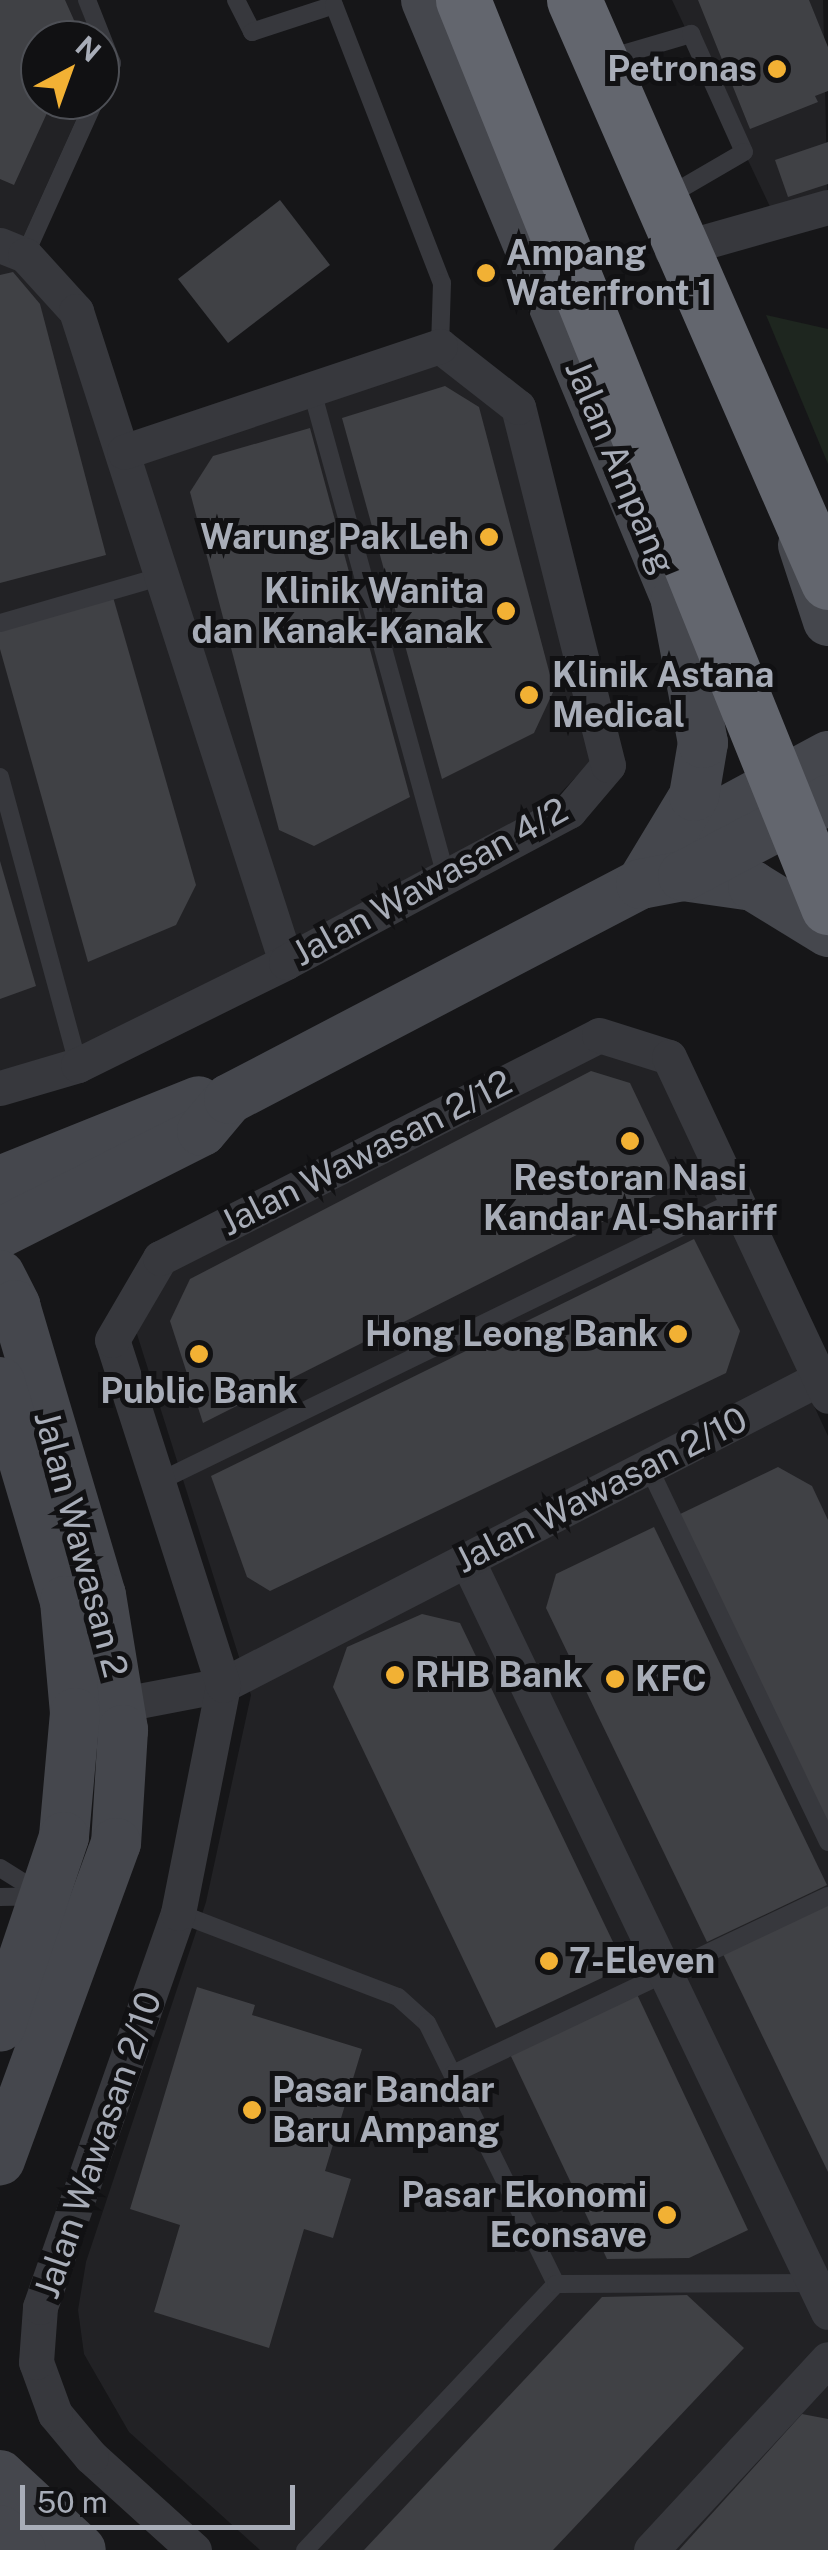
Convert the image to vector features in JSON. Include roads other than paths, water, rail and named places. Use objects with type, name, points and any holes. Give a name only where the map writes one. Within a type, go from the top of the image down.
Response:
[{"type":"highway","points":[[464,0],[828,907]]},
{"type":"highway","points":[[567,2],[820,566]]},
{"type":"street","name":"Jalan Ampang","points":[[426,0],[676,601],[761,821],[828,929]]},
{"type":"street","points":[[567,2],[586,66],[820,566],[828,621]]},
{"type":"street","points":[[672,251],[828,207]]},
{"type":"street","points":[[13,250],[76,311],[286,962]]},
{"type":"street","points":[[124,452],[440,346]]},
{"type":"street","name":"Jalan Wawasan 4/2","points":[[0,1088],[78,1065],[286,962],[445,873],[569,810],[608,766],[518,407],[440,346]]},
{"type":"street","points":[[663,868],[694,796],[702,743],[676,601]]},
{"type":"street","points":[[761,821],[828,756]]},
{"type":"street","points":[[0,1214],[29,1187],[187,1101],[229,1099],[663,868],[761,821],[828,800]]},
{"type":"street","points":[[663,868],[753,886],[828,929]]},
{"type":"street","name":"Jalan Wawasan 2/12","points":[[223,1685],[112,1340],[160,1258],[599,1035],[670,1057],[824,1387]]},
{"type":"street","points":[[0,1233],[29,1187]]},
{"type":"street","name":"Jalan Wawasan 2","points":[[0,2160],[67,1990],[116,1842],[122,1704],[101,1595],[7,1290],[18,1254],[29,1187]]},
{"type":"street","name":"Jalan Wawasan 2","points":[[0,1382],[65,1601],[76,1713],[72,1794],[22,1896],[0,2027]]},
{"type":"street","name":"Jalan Wawasan 2/10","points":[[122,1704],[223,1685],[648,1466],[824,1387]]},
{"type":"street","points":[[467,1560],[821,2297]]},
{"type":"street","name":"Jalan Wawasan 2/10","points":[[194,2550],[79,2443],[55,2414],[36,2362],[40,2307],[178,1913],[223,1685]]},
{"type":"street","points":[[67,1990],[60,1934],[22,1896],[93,1874],[116,1842]]},
{"type":"street","points":[[650,2550],[828,2359]]},
{"type":"street","points":[[4,2502],[21,2550]]},
{"type":"street","points":[[4,2502],[81,2550]]},
{"type":"lane","points":[[236,0],[252,32],[334,6],[442,283],[440,346]]},
{"type":"lane","points":[[586,66],[690,34],[744,152],[652,206]]},
{"type":"lane","points":[[13,250],[84,120]]},
{"type":"lane","points":[[312,391],[445,873]]},
{"type":"lane","points":[[0,623],[163,576]]},
{"type":"lane","points":[[0,777],[78,1065]]},
{"type":"lane","points":[[158,1482],[737,1200]]},
{"type":"lane","points":[[648,1466],[828,1842]]},
{"type":"lane","points":[[0,1868],[22,1896]]},
{"type":"lane","points":[[454,2074],[828,1896]]},
{"type":"lane","points":[[178,1913],[398,1997],[427,2023],[556,2284]]},
{"type":"lane","points":[[305,2550],[556,2284],[821,2297]]},
{"type":"place","name":"Petronas","points":[[777,69]]},
{"type":"place","name":"Ampang Waterfront 1","points":[[486,273]]},
{"type":"place","name":"Warung Pak Leh","points":[[489,537]]},
{"type":"place","name":"Klinik Wanita dan Kanak-Kanak","points":[[506,611]]},
{"type":"place","name":"Klinik Astana Medical","points":[[529,695]]},
{"type":"place","name":"Restoran Nasi Kandar Al-Shariff","points":[[630,1141]]},
{"type":"place","name":"Hong Leong Bank","points":[[678,1334]]},
{"type":"place","name":"Public Bank","points":[[199,1354]]},
{"type":"place","name":"RHB Bank","points":[[395,1675]]},
{"type":"place","name":"KFC","points":[[615,1679]]},
{"type":"place","name":"7-Eleven","points":[[549,1961]]},
{"type":"place","name":"Pasar Bandar Baru Ampang","points":[[252,2110]]},
{"type":"place","name":"Pasar Ekonomi Econsave","points":[[667,2215]]}]
